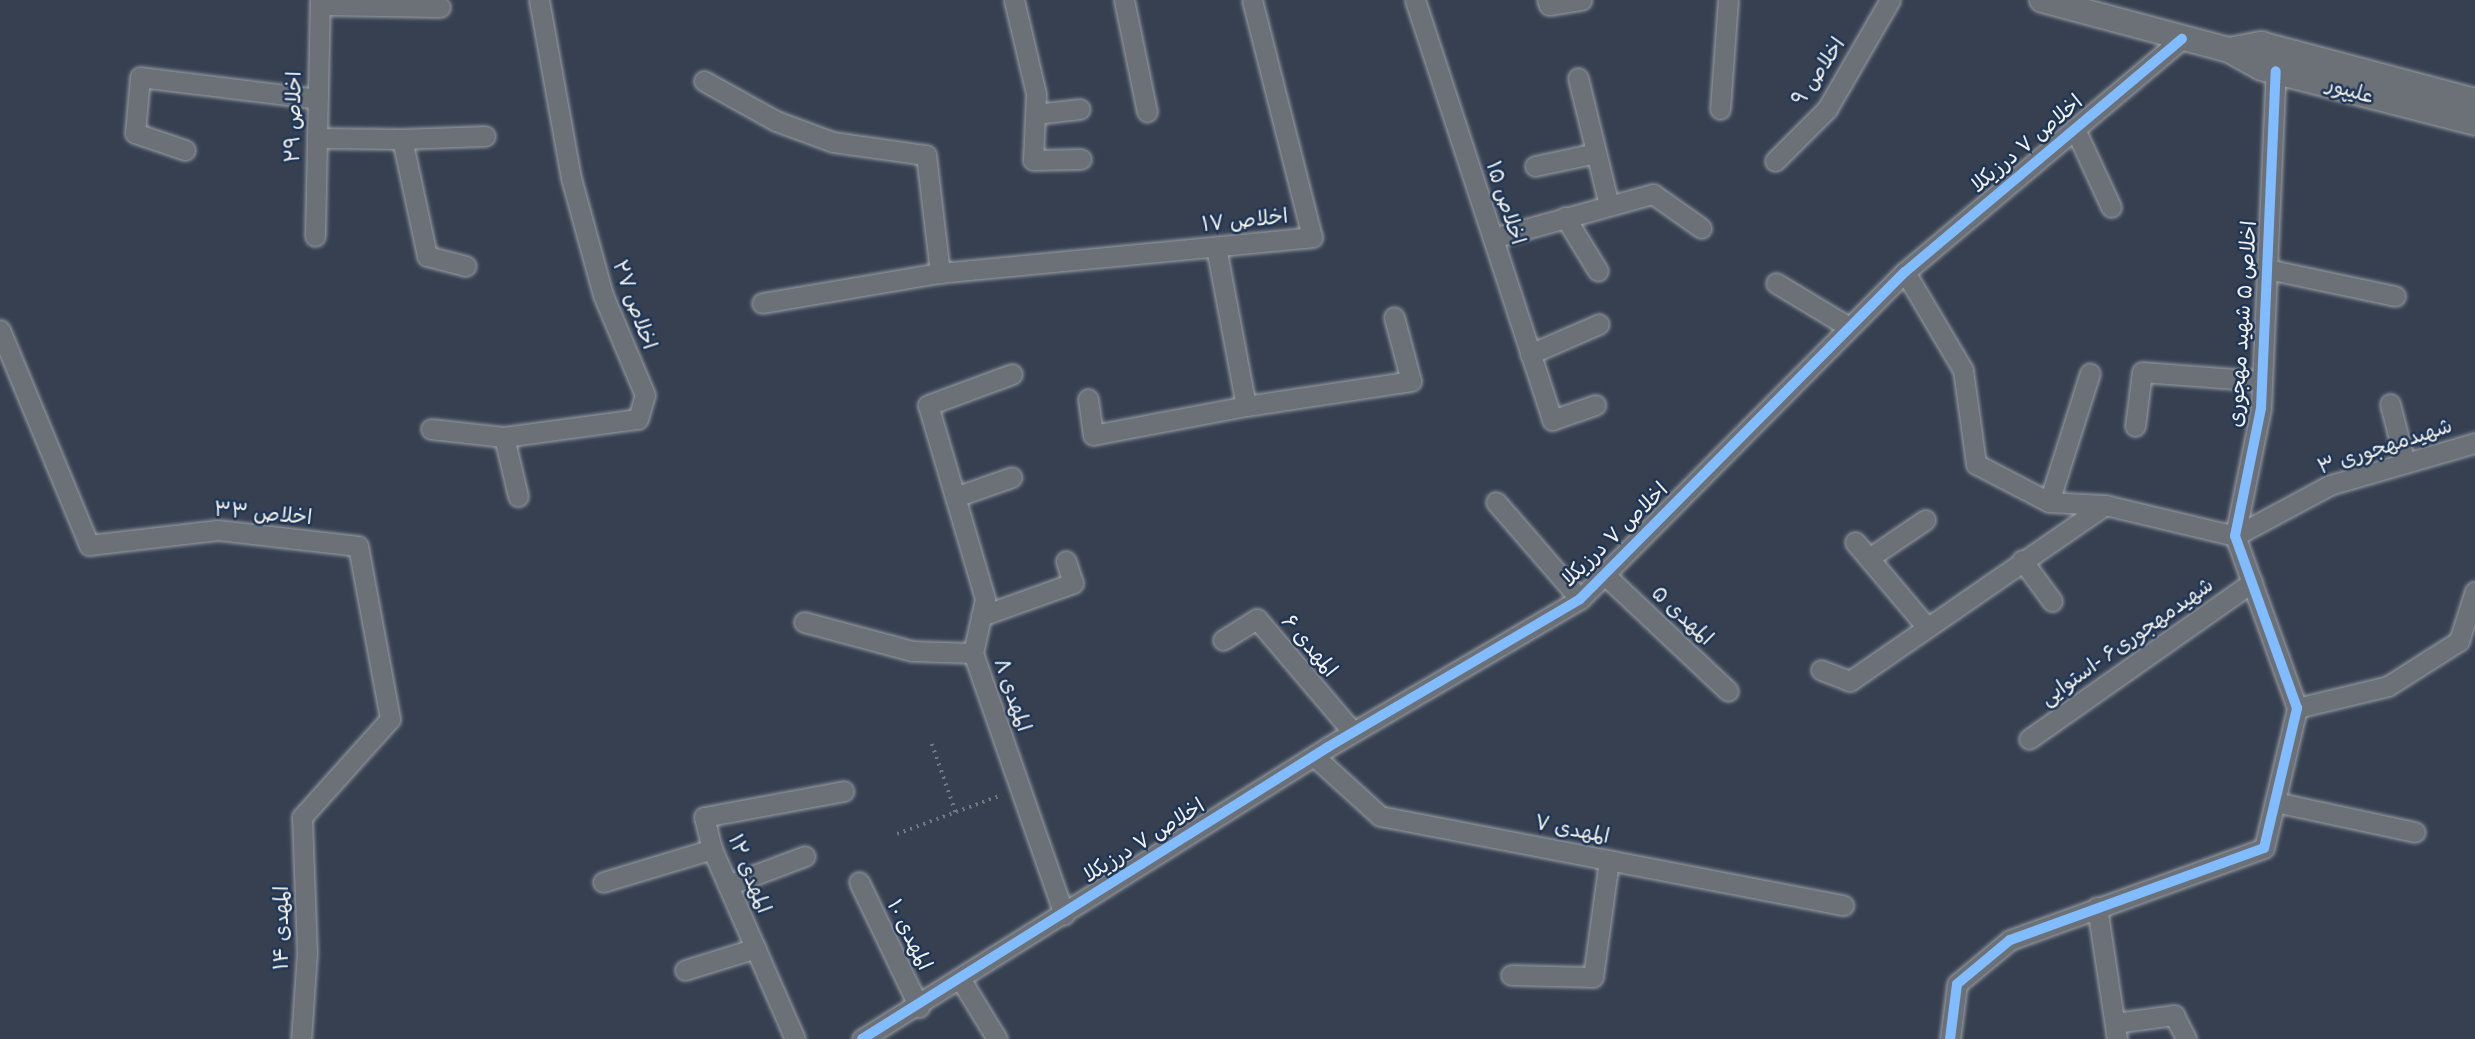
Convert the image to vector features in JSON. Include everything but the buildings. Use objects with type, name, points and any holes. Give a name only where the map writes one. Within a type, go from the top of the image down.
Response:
[{"type":"main road","name":"علیپور","points":[[2042,0],[2229,50],[2276,71],[2475,123]]},
{"type":"main road","name":"علیپور","points":[[2229,50],[2261,44],[2475,101]]},
{"type":"street","name":"اخلاص ۲۷","points":[[431,429],[504,437],[638,419],[645,395],[603,295],[574,191],[538,0]]},
{"type":"street","points":[[1014,0],[1036,94],[1033,160],[1081,159]]},
{"type":"street","points":[[1124,0],[1147,112]]},
{"type":"street","name":"اخلاص ۱۷","points":[[762,303],[940,273],[1312,237],[1252,0]]},
{"type":"street","name":"اخلاص ۱۵","points":[[1415,0],[1552,421],[1595,405]]},
{"type":"street","points":[[1548,0],[1549,5],[1582,0]]},
{"type":"street","points":[[1720,109],[1728,0]]},
{"type":"street","name":"اخلاص ۹","points":[[1775,161],[1827,109],[1891,0]]},
{"type":"street","points":[[320,2],[440,7]]},
{"type":"street","name":"اخلاص ۲۹","points":[[314,236],[320,2]]},
{"type":"street","name":"اخلاص ۷ درزیکلا","points":[[862,1039],[883,1034],[919,1007],[1314,756],[1580,599],[1905,272],[2182,39]]},
{"type":"street","name":"اخلاص ۵ شهید مهجوری","points":[[2235,536],[2262,381],[2276,71]]},
{"type":"street","points":[[185,150],[135,133],[140,77],[318,99]]},
{"type":"street","points":[[1578,78],[1609,205]]},
{"type":"street","points":[[704,81],[776,121],[833,142],[926,155],[940,273]]},
{"type":"street","points":[[1035,114],[1080,109]]},
{"type":"street","points":[[2075,129],[2111,207]]},
{"type":"street","points":[[317,138],[485,136]]},
{"type":"street","points":[[402,139],[427,256],[466,266]]},
{"type":"street","points":[[1535,166],[1596,153]]},
{"type":"street","points":[[1493,237],[1653,194],[1701,228]]},
{"type":"street","points":[[1565,217],[1598,271]]},
{"type":"street","points":[[1216,247],[1246,406]]},
{"type":"street","points":[[2267,269],[2395,296]]},
{"type":"street","points":[[1905,272],[1963,370],[1976,464],[2049,502],[2105,505],[2235,536],[2297,708],[2263,848],[2010,940],[1957,984],[1950,1039]]},
{"type":"street","points":[[1776,283],[1849,327]]},
{"type":"street","points":[[1088,399],[1093,435],[1246,406],[1411,381],[1394,317]]},
{"type":"street","points":[[1530,354],[1599,324]]},
{"type":"street","name":"اخلاص ۳۳","points":[[0,330],[89,545],[218,530],[358,546],[390,719],[302,817]]},
{"type":"street","points":[[2135,426],[2142,372],[2262,381]]},
{"type":"street","points":[[2049,502],[2090,373]]},
{"type":"street","name":"المهدی ۸","points":[[1012,374],[928,405],[985,599],[973,653],[1064,915]]},
{"type":"street","points":[[2390,404],[2405,463]]},
{"type":"street","points":[[504,437],[518,496]]},
{"type":"street","name":"شهیدمهجوری ۳","points":[[2235,536],[2330,485],[2475,443]]},
{"type":"street","points":[[955,497],[1012,477]]},
{"type":"street","points":[[1496,502],[1580,599]]},
{"type":"street","points":[[1821,670],[1850,681],[2105,505]]},
{"type":"street","points":[[1869,558],[1926,520]]},
{"type":"street","points":[[1855,542],[1926,626]]},
{"type":"street","points":[[2022,560],[2052,601]]},
{"type":"street","points":[[981,617],[1073,583],[1066,561]]},
{"type":"street","name":"المهدی ۵","points":[[1605,575],[1728,691]]},
{"type":"street","name":"شهیدمهجوری۶ -استوایی","points":[[2029,739],[2252,582]]},
{"type":"street","points":[[2297,708],[2388,686],[2459,641],[2475,592]]},
{"type":"street","name":"المهدی ۶","points":[[1223,640],[1257,619],[1353,732]]},
{"type":"street","points":[[804,622],[912,651],[973,653]]},
{"type":"street","name":"المهدی ۷","points":[[1314,756],[1380,816],[1844,905]]},
{"type":"street","name":"المهدی ۱۲","points":[[795,1039],[712,849],[704,817],[844,791]]},
{"type":"street","points":[[2275,802],[2415,832]]},
{"type":"street","name":"المهدی ۱۴","points":[[301,1039],[307,952],[302,817]]},
{"type":"street","points":[[603,882],[712,849]]},
{"type":"street","points":[[728,885],[806,856]]},
{"type":"street","points":[[1511,975],[1592,977],[1609,860]]},
{"type":"street","name":"المهدی ۱۰","points":[[859,882],[919,1007]]},
{"type":"street","points":[[2097,907],[2116,1031],[2174,1015],[2186,1039]]},
{"type":"street","points":[[685,970],[756,948]]},
{"type":"street","points":[[961,980],[997,1039]]},
{"type":"path","points":[[932,744],[956,813]]},
{"type":"path","points":[[897,834],[1020,788]]},
{"type":"cycle path","points":[[862,1039],[1328,747],[1580,599],[1905,272],[2182,39]]},
{"type":"cycle path","points":[[1950,1039],[1957,984],[2010,940],[2264,848],[2297,708],[2235,536],[2261,408],[2276,71]]}]
